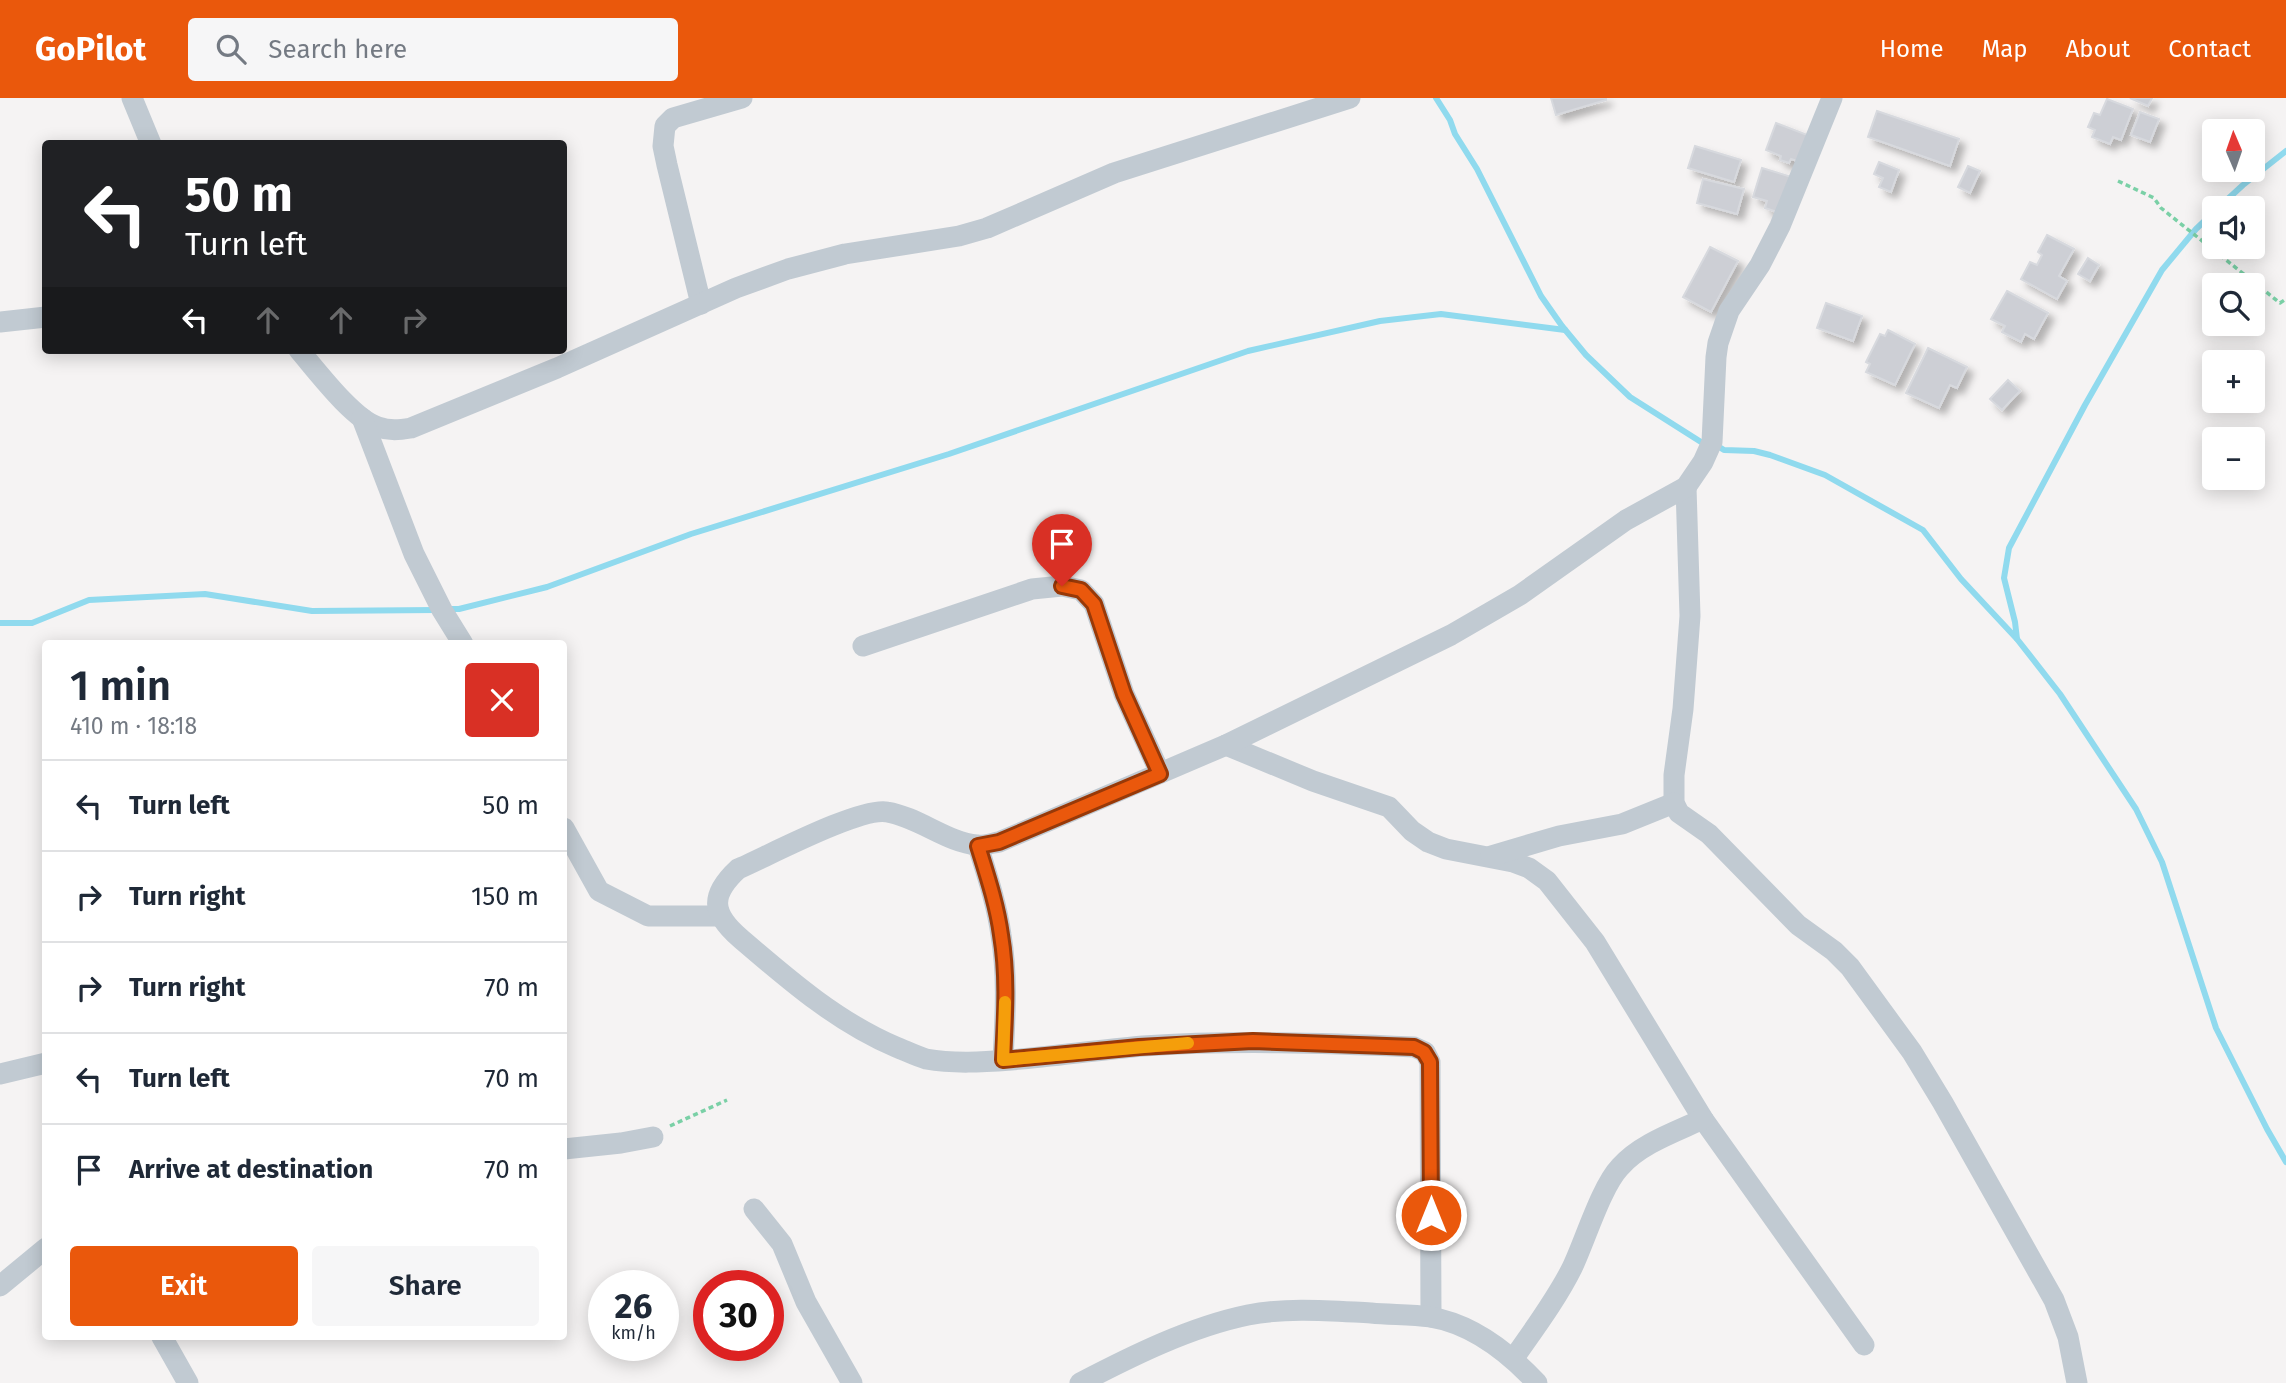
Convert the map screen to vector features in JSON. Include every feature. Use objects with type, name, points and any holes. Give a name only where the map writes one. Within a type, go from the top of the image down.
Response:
[{"type":"street","points":[[132,98],[148,140]]},
{"type":"street","points":[[701,304],[667,165],[663,134],[665,126],[673,118],[711,102],[742,98]]},
{"type":"street","points":[[303,354],[362,418],[375,427],[393,431],[411,428],[788,269],[845,254],[959,236],[987,228],[1114,173],[1350,98]]},
{"type":"street","points":[[1431,1317],[1430,1062],[1424,1052],[1414,1047],[1253,1041],[1139,1047],[1003,1060],[955,1062],[925,1058],[878,1039],[835,1014],[789,980],[730,929],[720,916],[718,891],[738,869],[872,811],[901,815],[978,846],[999,842],[1226,745],[1451,635],[1520,595],[1626,520],[1686,487],[1703,462],[1712,442],[1716,357],[1729,311],[1760,265],[1780,226],[1832,98]]},
{"type":"street","points":[[0,322],[42,317]]},
{"type":"street","points":[[362,418],[414,554],[461,640]]},
{"type":"street","points":[[1686,487],[1690,616],[1683,709],[1674,775],[1674,803],[1679,813],[1709,834],[1788,915],[1850,967],[1912,1052],[2054,1300],[2068,1337],[2077,1383]]},
{"type":"street","points":[[863,646],[1032,589],[1062,586],[1081,590],[1094,604],[1124,694],[1160,774]]},
{"type":"street","points":[[1226,745],[1313,781],[1389,807],[1412,831],[1428,842],[1446,849],[1530,868],[1547,881],[1595,942],[1703,1119],[1864,1345]]},
{"type":"street","points":[[1489,857],[1559,836],[1622,824],[1674,803]]},
{"type":"street","points":[[567,833],[599,891],[648,916],[720,916]]},
{"type":"street","points":[[978,846],[996,905],[1002,937],[1006,995],[1003,1060]]},
{"type":"street","points":[[0,1074],[42,1064]]},
{"type":"street","points":[[1514,1358],[1553,1302],[1571,1270],[1606,1188],[1618,1168],[1645,1147],[1703,1119]]},
{"type":"street","points":[[567,1149],[653,1137]]},
{"type":"street","points":[[754,1209],[782,1244],[806,1301],[852,1383]]},
{"type":"street","points":[[0,1286],[42,1251]]},
{"type":"street","points":[[1080,1383],[1192,1332],[1249,1315],[1310,1310],[1431,1317],[1476,1333],[1514,1358],[1537,1383]]},
{"type":"street","points":[[164,1340],[188,1383]]},
{"type":"path","points":[[2118,181],[2154,198],[2161,208],[2280,303],[2286,299]]},
{"type":"path","points":[[653,1137],[727,1100]]},
{"type":"building","points":[[1551,98],[1606,98],[1606,100],[1556,115]]},
{"type":"building","points":[[2130,98],[2152,98],[2148,106]]},
{"type":"building","points":[[2107,99],[2133,109],[2121,140],[2113,137],[2110,144],[2092,137],[2095,130],[2088,127],[2094,113],[2100,115]]},
{"type":"building","points":[[1877,111],[1959,139],[1950,166],[1868,137]]},
{"type":"building","points":[[2140,112],[2159,119],[2150,142],[2131,135]]},
{"type":"building","points":[[1776,123],[1810,136],[1800,162],[1780,160],[1781,156],[1766,150]]},
{"type":"building","points":[[1695,146],[1741,160],[1734,182],[1688,168]]},
{"type":"building","points":[[1879,162],[1899,170],[1891,192],[1879,187],[1883,178],[1874,174]]},
{"type":"building","points":[[1968,166],[1980,171],[1970,193],[1958,187]]},
{"type":"building","points":[[1762,168],[1795,178],[1777,212],[1765,208],[1767,201],[1753,197]]},
{"type":"building","points":[[1703,179],[1744,189],[1737,214],[1697,203]]},
{"type":"building","points":[[2047,235],[2074,249],[2059,276],[2067,281],[2057,299],[2021,279],[2030,262],[2037,265],[2042,255],[2038,252]]},
{"type":"building","points":[[1710,247],[1738,261],[1711,312],[1683,297]]},
{"type":"building","points":[[2088,258],[2099,265],[2090,281],[2078,274]]},
{"type":"building","points":[[2007,291],[2048,313],[2034,339],[2025,334],[2021,342],[2002,332],[2005,326],[1991,319]]},
{"type":"building","points":[[1826,303],[1862,316],[1853,341],[1817,328]]},
{"type":"building","points":[[1888,330],[1915,344],[1895,385],[1866,372],[1870,364],[1866,362],[1880,334],[1885,336]]},
{"type":"building","points":[[1928,348],[1967,367],[1957,388],[1950,385],[1939,408],[1906,393]]},
{"type":"building","points":[[2008,380],[2020,391],[2002,410],[1990,399]]},
{"type":"waterway","points":[[1436,98],[1477,169],[1541,296],[1562,326],[1586,355],[1630,397],[1701,442],[1706,442]]},
{"type":"waterway","points":[[2231,196],[2286,151]]},
{"type":"waterway","points":[[2017,639],[2004,578],[2009,548],[2085,405],[2162,270],[2202,223]]},
{"type":"waterway","points":[[447,609],[459,609],[547,587],[691,534],[949,454],[1248,351],[1380,321],[1441,314],[1565,330]]},
{"type":"waterway","points":[[1716,445],[1724,450],[1754,451],[1770,455],[1825,475],[1923,530],[1961,579],[2017,639],[2060,694],[2136,809],[2162,862],[2216,1028],[2286,1162]]},
{"type":"waterway","points":[[0,623],[32,623],[89,600],[205,594],[312,611],[437,610]]},
{"type":"slow traffic","points":[[1005,1002],[1003,1060],[1188,1043]]},
{"type":"route","points":[[1062,586],[1081,590],[1094,604],[1124,694],[1160,774],[999,842],[978,846],[996,905],[1002,937],[1006,995],[1003,1060],[1139,1047],[1253,1041],[1414,1047],[1424,1052],[1430,1062],[1431,1215]]}]
